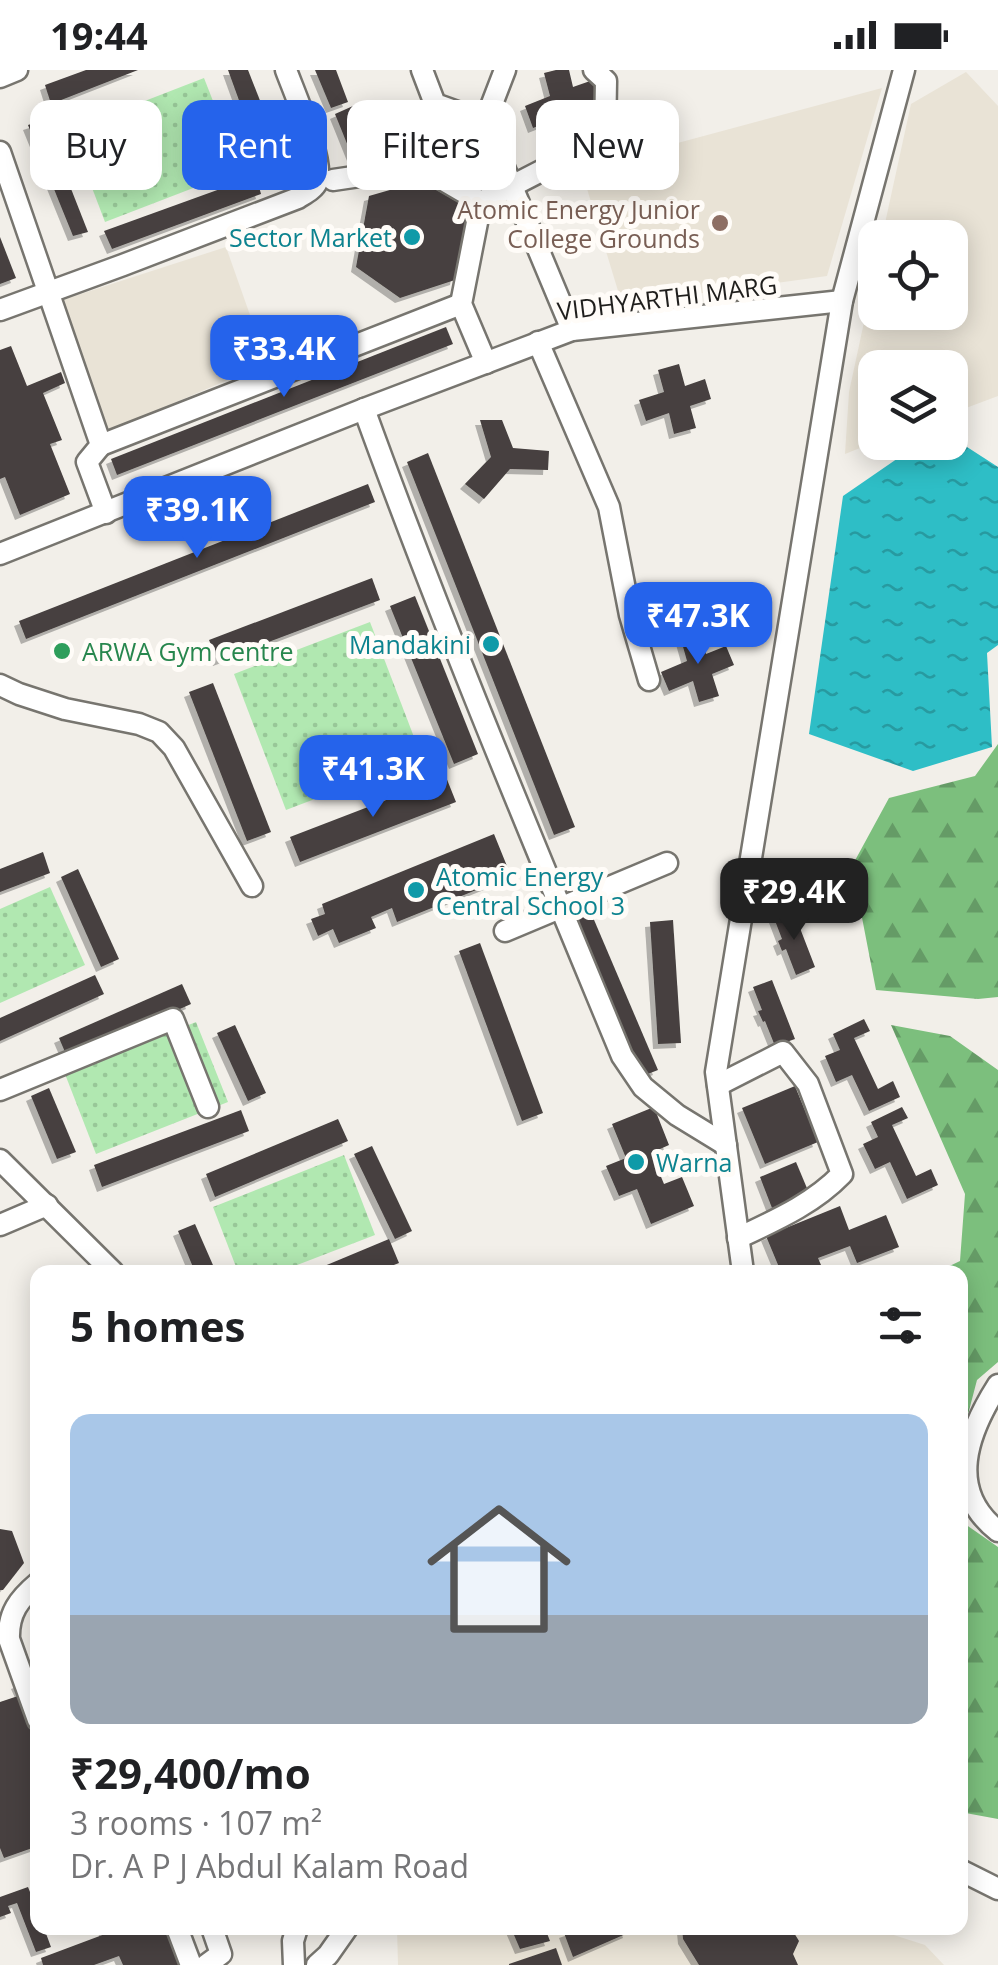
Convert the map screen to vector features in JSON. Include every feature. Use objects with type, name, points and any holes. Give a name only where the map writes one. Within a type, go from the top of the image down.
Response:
[{"type":"street","points":[[0,76],[17,70]]},
{"type":"street","points":[[0,310],[298,198],[310,190],[317,181],[318,162],[286,70]]},
{"type":"street","points":[[493,100],[505,70]]},
{"type":"street","points":[[516,182],[605,138],[606,81],[594,70]]},
{"type":"street","points":[[741,1265],[716,1072],[842,301],[904,70]]},
{"type":"street","points":[[426,71],[434,100]]},
{"type":"street","points":[[0,152],[100,445]]},
{"type":"street","points":[[333,180],[421,167],[480,202]]},
{"type":"street","points":[[486,363],[461,304],[480,202],[501,190]]},
{"type":"street","points":[[514,190],[572,330]]},
{"type":"street","name":"VIDHYARTHI MARG","points":[[0,554],[364,408],[572,330],[842,301]]},
{"type":"street","points":[[106,512],[87,462],[100,445],[461,304]]},
{"type":"street","points":[[538,342],[609,508],[630,615],[649,680]]},
{"type":"street","points":[[364,408],[406,524],[622,1056],[643,1087],[676,1115],[726,1145]]},
{"type":"street","points":[[0,685],[65,709],[158,732],[174,748],[252,886]]},
{"type":"street","points":[[505,931],[667,863]]},
{"type":"street","points":[[0,1090],[173,1019],[208,1107]]},
{"type":"street","points":[[718,1084],[782,1052],[808,1084],[842,1174],[826,1190],[792,1212],[738,1238]]},
{"type":"street","points":[[0,1160],[106,1265]]},
{"type":"street","points":[[0,1225],[46,1205]]},
{"type":"street","points":[[968,1450],[984,1407],[998,1385]]},
{"type":"street","points":[[968,1487],[976,1506],[998,1531]]},
{"type":"street","points":[[30,1590],[22,1596],[8,1626],[30,1698]]},
{"type":"street","points":[[968,1874],[998,1889]]},
{"type":"street","points":[[179,1935],[191,1965]]},
{"type":"street","points":[[206,1965],[221,1954],[214,1935]]},
{"type":"street","points":[[294,1965],[295,1935]]},
{"type":"street","points":[[316,1965],[342,1935]]},
{"type":"shaded area","points":[[966,72],[998,106],[998,396],[968,407],[968,350],[858,350],[862,330],[968,330],[968,220],[886,220],[911,104]]},
{"type":"shaded area","name":"Atomic Energy Junior College Grounds","points":[[882,88],[827,276],[622,304],[587,190],[679,190],[679,143]]},
{"type":"shaded area","points":[[226,247],[267,363],[109,431],[59,301]]},
{"type":"shaded area","points":[[858,350],[858,449],[845,454],[849,392]]},
{"type":"shaded area","points":[[397,1935],[894,1935],[925,1945],[944,1965],[398,1965]]},
{"type":"green space","points":[[204,78],[213,100],[182,100],[182,190],[188,190],[105,222],[93,190],[162,190],[162,100],[147,100]]},
{"type":"green space","points":[[370,622],[422,758],[286,810],[234,674]]},
{"type":"green space","points":[[998,744],[998,997],[978,999],[876,990],[852,866],[889,798],[975,776]]},
{"type":"green space","points":[[50,887],[85,965],[0,1003],[0,909]]},
{"type":"green space","points":[[196,1022],[228,1102],[96,1154],[65,1074]]},
{"type":"green space","points":[[891,1025],[950,1036],[998,1070],[998,1362],[977,1380],[968,1414],[968,1265],[952,1265],[960,1261],[965,1194]]},
{"type":"green space","points":[[344,1155],[375,1235],[297,1265],[235,1265],[213,1207]]},
{"type":"green space","points":[[968,1526],[998,1547],[998,1819],[968,1813]]},
{"type":"water","points":[[968,448],[998,467],[998,645],[987,653],[992,747],[913,771],[809,734],[843,496],[895,460],[968,460]]},
{"type":"building","points":[[86,70],[138,70],[61,100],[50,100],[45,85]]},
{"type":"building","points":[[228,70],[248,70],[260,100],[239,100]]},
{"type":"building","points":[[315,70],[336,70],[347,102],[331,108]]},
{"type":"building","points":[[569,70],[573,87],[593,80],[601,100],[540,100],[550,96],[544,73]]},
{"type":"building","points":[[536,102],[536,127],[533,128],[525,106]]},
{"type":"building","points":[[347,109],[347,144],[335,114]]},
{"type":"building","points":[[54,190],[72,190],[88,232],[73,236]]},
{"type":"building","points":[[217,190],[260,190],[261,194],[112,249],[104,231]]},
{"type":"building","name":"Sector Market","points":[[390,190],[437,190],[468,208],[455,280],[400,298],[356,267],[369,196]]},
{"type":"building","points":[[0,237],[16,278],[0,284]]},
{"type":"building","points":[[446,327],[453,344],[117,475],[111,459]]},
{"type":"building","points":[[11,346],[27,386],[61,372],[65,383],[43,393],[62,440],[50,444],[70,494],[20,515],[5,477],[0,479],[0,350]]},
{"type":"building","points":[[679,364],[685,386],[705,379],[711,399],[690,406],[696,428],[674,434],[669,413],[646,421],[639,400],[664,392],[658,370]]},
{"type":"building","points":[[480,420],[502,420],[513,448],[549,451],[548,470],[510,469],[484,499],[465,484],[491,457]]},
{"type":"building","name":"Mandakini","points":[[428,453],[575,827],[554,835],[407,462]]},
{"type":"building","points":[[368,484],[375,502],[26,639],[19,621]]},
{"type":"building","points":[[372,578],[380,600],[218,661],[209,640]]},
{"type":"building","points":[[415,596],[478,754],[454,764],[390,606]]},
{"type":"building","points":[[700,631],[706,654],[726,646],[734,665],[712,674],[719,696],[699,702],[693,681],[669,691],[661,672],[687,661],[680,636]]},
{"type":"building","points":[[213,683],[271,832],[247,841],[189,692]]},
{"type":"building","points":[[446,777],[456,802],[300,862],[290,837]]},
{"type":"building","name":"Atomic Energy Central School 3","points":[[494,834],[511,876],[397,922],[392,908],[371,917],[376,928],[339,943],[333,929],[318,936],[311,919],[325,914],[322,904]]},
{"type":"building","points":[[43,852],[50,873],[0,892],[0,869]]},
{"type":"building","points":[[78,869],[119,959],[101,967],[61,877]]},
{"type":"building","points":[[586,901],[658,1070],[640,1077],[568,908]]},
{"type":"building","points":[[793,910],[815,967],[796,975],[786,949],[782,951],[778,941],[782,939],[774,918]]},
{"type":"building","points":[[673,920],[681,1043],[658,1044],[650,922]]},
{"type":"building","points":[[480,943],[543,1113],[522,1121],[459,951]]},
{"type":"building","points":[[95,975],[104,994],[0,1041],[0,1018]]},
{"type":"building","points":[[772,980],[795,1039],[775,1046],[758,1011],[762,1010],[753,987]]},
{"type":"building","points":[[182,984],[191,1004],[68,1059],[59,1038]]},
{"type":"building","points":[[864,1019],[870,1031],[854,1038],[878,1089],[893,1081],[900,1097],[869,1111],[852,1075],[836,1082],[825,1056],[840,1050],[833,1034]]},
{"type":"building","points":[[235,1025],[266,1093],[248,1101],[217,1033]]},
{"type":"building","points":[[795,1086],[818,1142],[765,1164],[742,1108]]},
{"type":"building","points":[[49,1088],[76,1152],[57,1159],[31,1096]]},
{"type":"building","name":"Warna","points":[[654,1107],[669,1145],[651,1153],[664,1184],[682,1177],[694,1206],[651,1224],[637,1189],[619,1196],[606,1166],[626,1158],[612,1124]]},
{"type":"building","points":[[902,1107],[908,1118],[892,1125],[916,1176],[931,1169],[938,1185],[907,1199],[890,1162],[875,1169],[863,1144],[878,1137],[871,1122]]},
{"type":"building","points":[[241,1110],[249,1131],[102,1187],[94,1165]]},
{"type":"building","points":[[338,1119],[348,1141],[215,1197],[206,1174]]},
{"type":"building","points":[[372,1146],[412,1231],[395,1239],[354,1154]]},
{"type":"building","points":[[796,1162],[809,1193],[772,1208],[760,1177]]},
{"type":"building","points":[[840,1206],[849,1230],[886,1215],[899,1247],[857,1263],[850,1246],[818,1258],[821,1265],[778,1265],[766,1236]]},
{"type":"building","points":[[195,1224],[213,1265],[192,1265],[178,1231]]},
{"type":"building","points":[[389,1239],[399,1263],[394,1265],[327,1265]]},
{"type":"building","points":[[0,1529],[12,1531],[24,1563],[3,1590],[0,1590]]},
{"type":"building","points":[[30,1679],[30,1849],[4,1858],[0,1848],[0,1702],[21,1695],[16,1684]]},
{"type":"building","points":[[28,1887],[30,1935],[47,1935],[51,1947],[36,1952],[17,1903],[8,1906],[11,1913],[0,1917],[0,1897]]},
{"type":"building","points":[[102,1935],[183,1935],[194,1965],[123,1965],[119,1956],[94,1965],[43,1965],[41,1958]]},
{"type":"building","points":[[514,1935],[548,1935],[550,1941],[520,1949]]},
{"type":"building","points":[[565,1935],[623,1935],[573,1957]]},
{"type":"building","points":[[683,1935],[795,1935],[799,1941],[793,1954],[798,1965],[699,1965]]},
{"type":"building","points":[[556,1948],[562,1965],[509,1965],[509,1964]]},
{"type":"place","name":"Atomic Energy Junior College Grounds","points":[[720,223]]},
{"type":"place","name":"Sector Market","points":[[412,237]]},
{"type":"place","name":"Mandakini","points":[[491,644]]},
{"type":"place","name":"ARWA Gym centre","points":[[62,651]]},
{"type":"place","name":"Atomic Energy Central School 3","points":[[416,890]]},
{"type":"place","name":"Warna","points":[[636,1162]]}]
